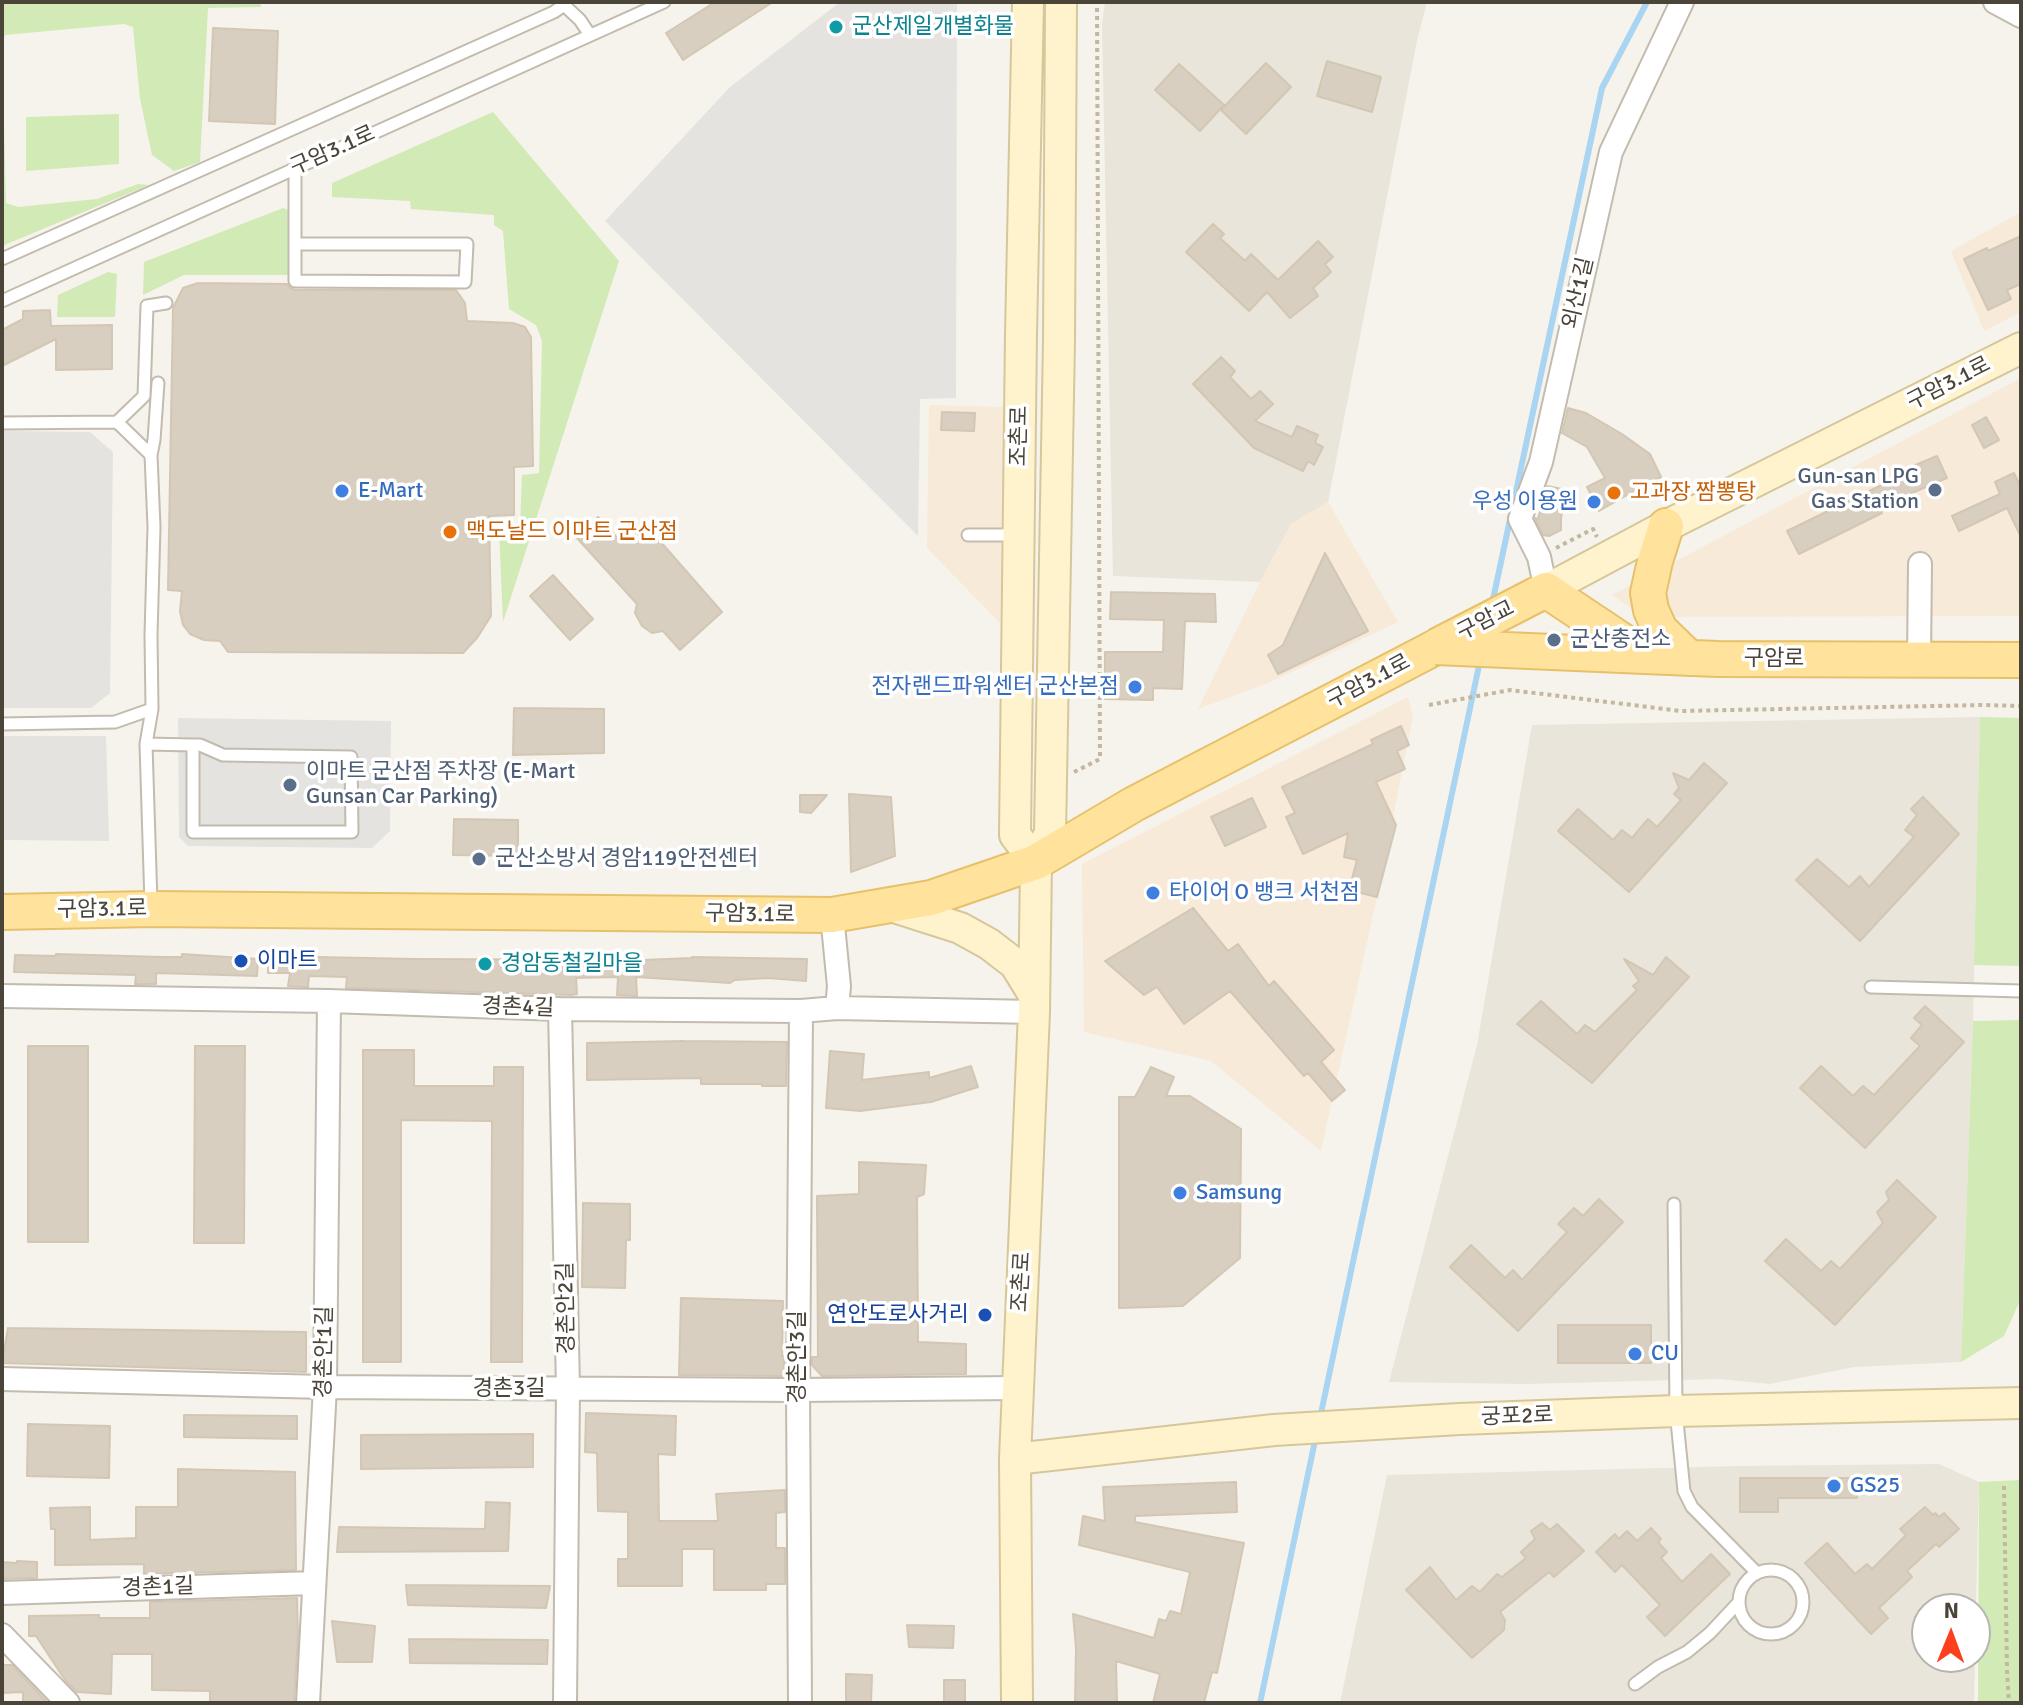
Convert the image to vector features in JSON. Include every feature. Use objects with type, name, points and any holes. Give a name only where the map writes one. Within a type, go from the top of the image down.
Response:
[{"type":"main road","points":[[1666,526],[1648,593],[1660,630],[1689,658]]},
{"type":"main road","points":[[1541,593],[1645,656]]},
{"type":"main road","name":"구암교","points":[[1436,647],[1541,593]]},
{"type":"main road","name":"구암3.1로","points":[[2,912],[151,909],[832,915],[931,898],[1036,862],[1134,804],[1436,647]]},
{"type":"main road","name":"구암로","points":[[1436,647],[1689,658],[2021,660]]},
{"type":"street","name":"조촌로","points":[[1028,2],[1015,835],[1036,862]]},
{"type":"street","name":"조촌로","points":[[1017,1703],[1015,1459],[1034,1004],[1036,862],[1050,833],[1059,356],[1061,2]]},
{"type":"street","points":[[1061,36],[1072,2]]},
{"type":"street","name":"외산1길","points":[[1541,593],[1539,557],[1520,519],[1541,462],[1611,152],[1682,2]]},
{"type":"street","points":[[1995,2],[2021,16]]},
{"type":"street","name":"구암3.1로","points":[[1541,593],[1666,526],[2021,348]]},
{"type":"street","points":[[1919,660],[1920,564]]},
{"type":"street","points":[[888,905],[960,928],[989,944],[1015,964],[1034,1004]]},
{"type":"street","points":[[832,915],[839,986],[837,1008]]},
{"type":"street","name":"경촌4길","points":[[2,996],[329,1001],[560,1009],[801,1011],[1034,1004]]},
{"type":"street","name":"경촌안1길","points":[[308,1703],[325,1387],[329,1001]]},
{"type":"street","name":"경촌안2길","points":[[560,1009],[568,1389],[565,1703]]},
{"type":"street","name":"경촌안3길","points":[[800,1703],[798,1390],[801,1011]]},
{"type":"street","name":"경촌3길","points":[[2,1379],[325,1387],[1017,1388]]},
{"type":"street","name":"궁포2로","points":[[1015,1459],[1274,1430],[1459,1419],[2021,1403]]},
{"type":"street","name":"경촌1길","points":[[2,1593],[314,1583]]},
{"type":"street","points":[[2,1635],[68,1703]]},
{"type":"lane","name":"구암3.1로","points":[[2,301],[664,2]]},
{"type":"lane","points":[[2,259],[564,5],[590,35]]},
{"type":"lane","points":[[295,168],[295,281],[465,282],[467,244],[296,244]]},
{"type":"lane","points":[[2,423],[117,422],[144,396],[147,306],[166,303]]},
{"type":"lane","points":[[151,909],[146,744],[152,709],[154,527],[151,455],[158,383]]},
{"type":"lane","points":[[117,422],[151,455]]},
{"type":"lane","points":[[968,535],[1010,535],[1019,542]]},
{"type":"lane","points":[[2,724],[115,722],[152,709]]},
{"type":"lane","points":[[146,744],[200,745],[223,755],[351,757],[352,832],[193,832],[193,745]]},
{"type":"lane","points":[[1871,987],[2021,991]]},
{"type":"lane","points":[[1674,1204],[1676,1411],[1684,1491],[1692,1507],[1757,1573]]},
{"type":"lane","points":[[1635,1684],[1658,1667],[1687,1652],[1710,1633],[1738,1603],[1743,1586],[1757,1573],[1780,1571],[1799,1586],[1803,1597],[1798,1620],[1781,1633],[1761,1633],[1752,1629],[1740,1613],[1738,1603]]},
{"type":"path","points":[[1097,2],[1100,759]]},
{"type":"path","points":[[1539,557],[1593,529]]},
{"type":"path","points":[[1429,705],[1510,690],[1681,711],[2021,706]]},
{"type":"path","points":[[2004,1486],[2009,1703]]},
{"type":"shaded area","points":[[840,2],[957,2],[956,398],[920,399],[918,536],[605,221],[730,87]]},
{"type":"shaded area","points":[[1105,2],[1427,2],[1328,502],[1291,524],[1260,582],[1113,576],[1102,25]]},
{"type":"shaded area","points":[[2021,212],[2021,312],[1984,331],[1951,251]]},
{"type":"shaded area","points":[[2021,378],[2021,616],[1643,617],[1612,595]]},
{"type":"shaded area","points":[[929,405],[1006,407],[1000,623],[927,548]]},
{"type":"shaded area","points":[[2,431],[90,432],[113,452],[110,693],[91,708],[2,708]]},
{"type":"shaded area","points":[[1328,502],[1398,622],[1268,683],[1198,709],[1291,524]]},
{"type":"shaded area","points":[[1408,697],[1413,717],[1321,1151],[1211,1061],[1084,1032],[1082,864]]},
{"type":"shaded area","points":[[1980,717],[1961,1362],[1854,1367],[1770,1384],[1719,1379],[1525,1384],[1389,1382],[1477,1045],[1532,725]]},
{"type":"shaded area","points":[[178,718],[391,721],[390,831],[372,848],[188,846],[179,837]]},
{"type":"shaded area","points":[[2,736],[106,736],[109,841],[2,840]]},
{"type":"shaded area","points":[[1939,1464],[1979,1482],[1976,1593],[1911,1593],[1911,1673],[1975,1673],[1974,1703],[1340,1703],[1387,1475]]},
{"type":"green space","points":[[2,2],[260,2],[261,7],[208,8],[200,162],[174,171],[152,155],[140,99],[133,27],[124,24],[5,35],[2,43]]},
{"type":"green space","points":[[2,43],[6,203],[18,207],[97,199],[138,184],[149,185],[2,246]]},
{"type":"green space","points":[[493,112],[619,261],[503,622],[499,529],[520,526],[522,475],[539,473],[542,341],[536,325],[509,309],[503,231],[494,225],[494,215],[411,209],[410,201],[332,197],[332,183]]},
{"type":"green space","points":[[119,114],[119,164],[26,171],[26,117]]},
{"type":"green space","points":[[283,208],[291,211],[290,275],[184,275],[143,295],[144,262]]},
{"type":"green space","points":[[108,272],[117,274],[115,317],[57,317],[58,295]]},
{"type":"green space","points":[[1980,717],[2021,718],[2021,966],[1974,965]]},
{"type":"green space","points":[[2021,1020],[2021,1295],[2004,1336],[1961,1362],[1973,1021]]},
{"type":"green space","points":[[2021,1480],[2021,1703],[1978,1703],[1978,1673],[1991,1673],[1991,1593],[1978,1593],[1979,1482]]},
{"type":"building","points":[[715,2],[773,2],[683,60],[666,33]]},
{"type":"building","points":[[213,28],[278,31],[275,124],[209,121]]},
{"type":"building","points":[[1327,61],[1381,77],[1372,112],[1317,96]]},
{"type":"building","points":[[1266,63],[1291,87],[1246,134],[1221,110]]},
{"type":"building","points":[[1179,64],[1224,105],[1200,131],[1155,90]]},
{"type":"building","points":[[1213,224],[1224,234],[1220,238],[1245,261],[1251,254],[1278,280],[1318,241],[1333,257],[1325,264],[1331,272],[1313,288],[1318,296],[1290,318],[1267,292],[1249,311],[1186,252]]},
{"type":"building","points":[[2021,236],[2021,284],[2007,290],[2011,299],[1988,310],[1964,259]]},
{"type":"building","name":"E-Mart","points":[[198,283],[287,284],[295,290],[456,290],[465,303],[467,321],[513,323],[525,327],[531,337],[533,466],[514,467],[514,515],[489,516],[491,616],[463,653],[228,652],[220,641],[204,640],[190,634],[183,625],[180,611],[182,591],[168,590],[173,308],[183,288]]},
{"type":"building","points":[[50,310],[51,326],[112,325],[112,369],[56,370],[56,339],[2,366],[2,330],[23,319],[23,311]]},
{"type":"building","points":[[1221,357],[1235,371],[1230,377],[1251,399],[1260,391],[1273,404],[1255,421],[1292,437],[1297,426],[1318,435],[1315,443],[1323,447],[1314,465],[1308,461],[1303,471],[1254,448],[1193,384]]},
{"type":"building","points":[[1568,408],[1586,413],[1650,454],[1661,477],[1599,511],[1587,487],[1605,478],[1587,447],[1562,433]]},
{"type":"building","points":[[942,412],[975,413],[974,431],[941,430]]},
{"type":"building","points":[[1986,417],[1999,440],[1984,448],[1972,425]]},
{"type":"building","points":[[1937,456],[1947,478],[1879,507],[1882,513],[1799,554],[1787,531],[1896,478],[1894,474]]},
{"type":"building","points":[[2014,473],[2021,488],[2021,537],[2007,508],[1959,531],[1952,516],[2000,494],[1995,482]]},
{"type":"building","points":[[1547,486],[1567,490],[1561,530],[1549,536],[1543,535],[1535,518],[1538,519]]},
{"type":"building","points":[[598,517],[623,544],[646,525],[722,612],[680,650],[663,631],[652,633],[642,626],[635,613],[637,604],[576,537]]},
{"type":"building","points":[[1325,553],[1368,631],[1278,674],[1268,655],[1283,645]]},
{"type":"building","points":[[553,575],[593,619],[570,640],[530,596]]},
{"type":"building","points":[[1111,592],[1215,594],[1216,622],[1185,621],[1182,689],[1153,688],[1153,700],[1105,699],[1105,652],[1163,652],[1164,620],[1110,619]]},
{"type":"building","points":[[514,708],[604,709],[604,753],[513,755]]},
{"type":"building","points":[[1401,726],[1409,745],[1397,751],[1405,769],[1376,782],[1396,825],[1377,897],[1349,890],[1357,860],[1344,857],[1348,833],[1303,854],[1286,817],[1295,813],[1282,787],[1373,744],[1371,740]]},
{"type":"building","points":[[1704,763],[1727,783],[1629,892],[1558,831],[1578,809],[1613,840],[1622,830],[1632,838],[1648,819],[1657,827],[1681,800],[1674,794],[1679,788],[1673,773],[1689,780]]},
{"type":"building","points":[[849,794],[891,797],[895,856],[851,872]]},
{"type":"building","points":[[800,795],[827,795],[811,813],[800,812]]},
{"type":"building","points":[[1923,797],[1959,834],[1860,941],[1796,880],[1817,859],[1849,887],[1860,876],[1869,887],[1914,837],[1905,830],[1917,815],[1911,809]]},
{"type":"building","points":[[1252,798],[1266,827],[1225,846],[1211,817]]},
{"type":"building","points":[[454,819],[518,820],[518,856],[453,855]]},
{"type":"building","points":[[1193,908],[1228,951],[1238,944],[1269,986],[1274,981],[1334,1050],[1321,1062],[1345,1090],[1332,1101],[1308,1073],[1304,1076],[1230,991],[1184,1024],[1157,987],[1144,995],[1105,961]]},
{"type":"building","points":[[182,954],[258,959],[257,976],[156,973],[156,984],[135,984],[136,975],[14,972],[15,955],[182,957]]},
{"type":"building","points":[[268,956],[807,959],[806,981],[768,978],[730,983],[636,977],[637,996],[617,995],[618,977],[576,978],[577,994],[571,995],[346,988],[347,977],[309,976],[308,987],[288,986],[290,973],[268,973]]},
{"type":"building","points":[[1666,957],[1689,977],[1592,1083],[1517,1024],[1541,1001],[1577,1034],[1585,1025],[1595,1032],[1637,990],[1633,986],[1639,981],[1624,959],[1653,975]]},
{"type":"building","points":[[1925,1006],[1964,1042],[1865,1148],[1800,1088],[1821,1066],[1853,1096],[1863,1086],[1874,1095],[1920,1046],[1911,1038],[1922,1025],[1914,1018]]},
{"type":"building","points":[[787,1042],[786,1086],[701,1084],[701,1078],[587,1080],[587,1043]]},
{"type":"building","points":[[28,1046],[88,1046],[88,1242],[28,1242]]},
{"type":"building","points":[[195,1046],[245,1046],[244,1243],[194,1243]]},
{"type":"building","points":[[363,1050],[414,1050],[414,1086],[494,1086],[494,1067],[523,1067],[522,1362],[491,1362],[492,1121],[401,1120],[401,1362],[363,1362]]},
{"type":"building","points":[[830,1051],[864,1054],[862,1080],[929,1072],[929,1078],[971,1066],[978,1087],[931,1102],[860,1111],[826,1108]]},
{"type":"building","name":"Samsung","points":[[1151,1067],[1174,1077],[1166,1096],[1190,1096],[1241,1129],[1240,1258],[1183,1306],[1119,1308],[1119,1097],[1135,1097]]},
{"type":"building","points":[[859,1162],[926,1165],[924,1194],[917,1197],[918,1342],[966,1344],[966,1374],[822,1376],[812,1365],[812,1357],[818,1357],[817,1196],[859,1194]]},
{"type":"building","points":[[1897,1180],[1936,1217],[1835,1325],[1765,1261],[1786,1239],[1821,1271],[1831,1261],[1840,1269],[1883,1223],[1877,1212],[1889,1200],[1886,1192]]},
{"type":"building","points":[[1599,1199],[1623,1222],[1518,1331],[1450,1267],[1471,1245],[1505,1278],[1513,1270],[1522,1280],[1567,1232],[1558,1224],[1574,1208],[1583,1216]]},
{"type":"building","points":[[583,1203],[630,1204],[625,1288],[582,1287]]},
{"type":"building","points":[[681,1298],[783,1301],[784,1376],[679,1375]]},
{"type":"building","points":[[1558,1325],[1651,1325],[1651,1363],[1558,1363]]},
{"type":"building","points":[[8,1328],[306,1332],[306,1372],[2,1363]]},
{"type":"building","points":[[586,1413],[676,1416],[675,1455],[658,1454],[659,1521],[718,1521],[716,1494],[785,1490],[785,1512],[776,1513],[776,1548],[785,1548],[785,1584],[766,1584],[766,1590],[714,1590],[714,1549],[682,1549],[682,1586],[618,1586],[618,1559],[628,1559],[628,1512],[598,1511],[597,1453],[585,1452]]},
{"type":"building","points":[[184,1415],[297,1416],[297,1439],[184,1437]]},
{"type":"building","points":[[28,1424],[110,1426],[109,1478],[27,1476]]},
{"type":"building","points":[[533,1434],[533,1467],[361,1469],[361,1435]]},
{"type":"building","points":[[178,1469],[295,1472],[296,1570],[144,1574],[144,1564],[55,1565],[55,1529],[51,1529],[50,1508],[90,1507],[90,1540],[136,1538],[136,1507],[178,1507]]},
{"type":"building","points":[[1740,1478],[1857,1478],[1857,1498],[1778,1498],[1778,1512],[1740,1512]]},
{"type":"building","points":[[1236,1482],[1237,1512],[1135,1516],[1135,1522],[1244,1543],[1217,1673],[1212,1672],[1204,1703],[1153,1703],[1160,1674],[1116,1661],[1117,1703],[1075,1703],[1073,1614],[1154,1638],[1159,1619],[1166,1621],[1170,1611],[1181,1614],[1190,1572],[1079,1545],[1083,1516],[1105,1521],[1103,1487]]},
{"type":"building","points":[[486,1502],[510,1503],[508,1551],[337,1552],[339,1527],[485,1529]]},
{"type":"building","points":[[1925,1507],[1939,1517],[1944,1513],[1959,1529],[1939,1547],[1936,1544],[1907,1571],[1912,1577],[1879,1608],[1888,1618],[1871,1634],[1805,1563],[1827,1543],[1855,1574],[1867,1564],[1872,1569],[1906,1535],[1900,1529]]},
{"type":"building","points":[[1542,1523],[1550,1530],[1557,1524],[1584,1551],[1554,1577],[1549,1572],[1500,1612],[1505,1620],[1504,1630],[1472,1658],[1406,1590],[1430,1567],[1456,1600],[1472,1586],[1480,1592],[1497,1574],[1502,1577],[1526,1558],[1521,1552],[1535,1539],[1531,1531]]},
{"type":"building","points":[[1651,1528],[1667,1552],[1661,1558],[1682,1582],[1711,1554],[1730,1574],[1665,1636],[1647,1617],[1660,1605],[1622,1565],[1615,1572],[1596,1552],[1615,1534],[1619,1539],[1627,1531],[1637,1541]]},
{"type":"building","points":[[2,1562],[37,1562],[37,1578],[2,1579]]},
{"type":"building","points":[[406,1585],[550,1586],[546,1608],[408,1605]]},
{"type":"building","points":[[297,1598],[294,1703],[210,1703],[210,1691],[152,1690],[152,1654],[112,1654],[111,1694],[77,1692],[65,1680],[36,1636],[29,1636],[29,1616],[150,1618],[150,1602]]},
{"type":"building","points":[[332,1621],[375,1626],[372,1662],[337,1662]]},
{"type":"building","points":[[907,1625],[954,1626],[953,1648],[909,1647]]},
{"type":"building","points":[[409,1639],[548,1640],[547,1664],[410,1663]]},
{"type":"building","points":[[2,1665],[12,1665],[48,1703],[23,1703],[23,1692],[2,1693]]},
{"type":"building","points":[[846,1674],[872,1675],[871,1703],[846,1703]]},
{"type":"building","points":[[944,1680],[965,1680],[965,1703],[944,1703]]},
{"type":"waterway","points":[[1492,604],[1602,88],[1647,2]]},
{"type":"waterway","points":[[1320,1418],[1480,661]]},
{"type":"waterway","points":[[1260,1703],[1316,1436]]},
{"type":"place","name":"군산제일개별화물","points":[[836,27]]},
{"type":"place","name":"Gun-san LPG Gas Station","points":[[1935,490]]},
{"type":"place","name":"E-Mart","points":[[342,491]]},
{"type":"place","name":"고과장 짬뽕탕","points":[[1614,493]]},
{"type":"place","name":"우성 이용원","points":[[1594,502]]},
{"type":"place","name":"맥도날드 이마트 군산점","points":[[450,532]]},
{"type":"place","name":"군산충전소","points":[[1554,640]]},
{"type":"place","name":"전자랜드파워센터 군산본점","points":[[1135,687]]},
{"type":"place","name":"이마트 군산점 주차장 (E-Mart Gunsan Car Parking)","points":[[290,785]]},
{"type":"place","name":"군산소방서 경암119안전센터","points":[[479,859]]},
{"type":"place","name":"타이어 O 뱅크 서천점","points":[[1153,893]]},
{"type":"place","name":"이마트","points":[[241,961]]},
{"type":"place","name":"경암동철길마을","points":[[485,964]]},
{"type":"place","name":"Samsung","points":[[1180,1193]]},
{"type":"place","name":"연안도로사거리","points":[[985,1315]]},
{"type":"place","name":"CU","points":[[1635,1354]]},
{"type":"place","name":"GS25","points":[[1834,1486]]}]
